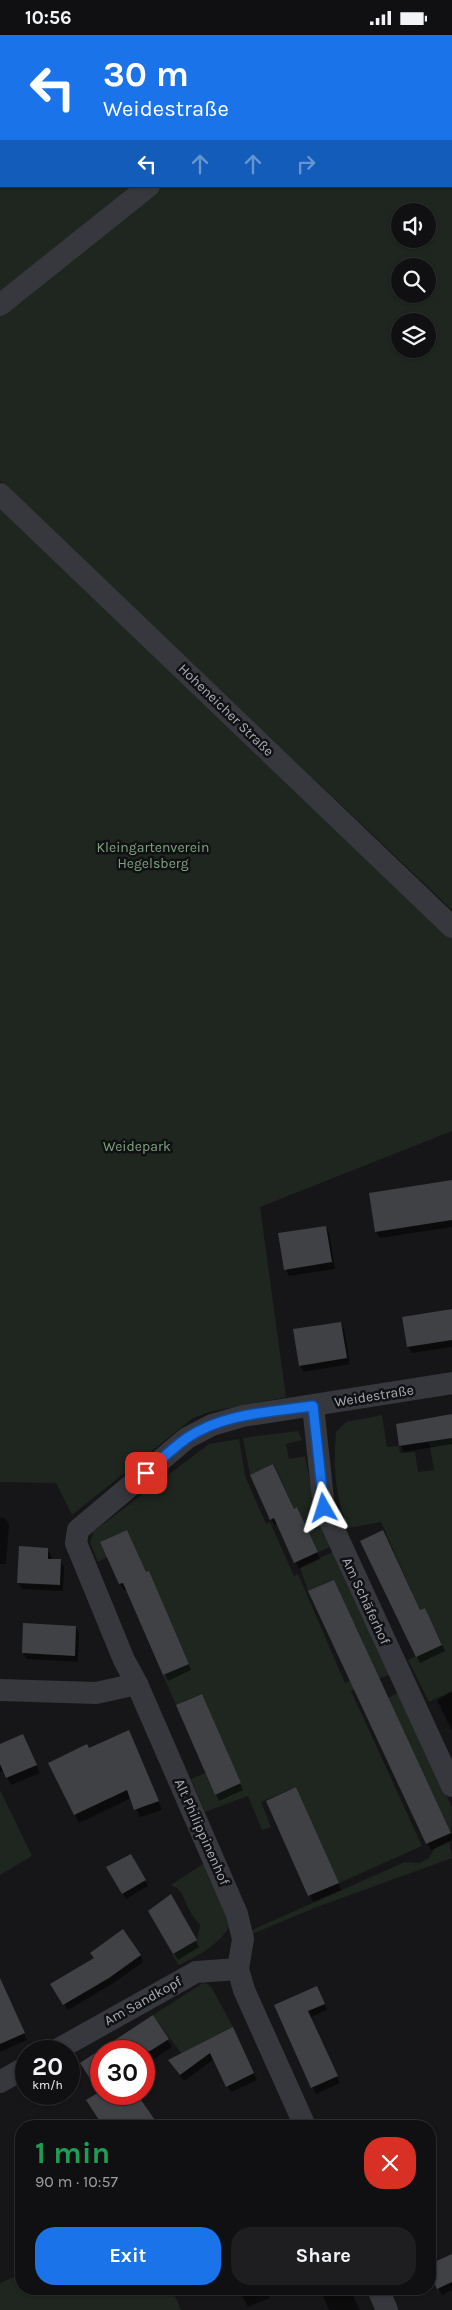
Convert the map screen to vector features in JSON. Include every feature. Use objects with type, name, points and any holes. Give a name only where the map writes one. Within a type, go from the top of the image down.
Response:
[{"type":"street","points":[[0,305],[148,187]]},
{"type":"street","name":"Hoheneicher Straße","points":[[0,494],[452,927]]},
{"type":"street","name":"Weidestraße","points":[[76,1543],[78,1530],[187,1438],[212,1425],[243,1416],[452,1383]]},
{"type":"street","name":"Am Schäferhof","points":[[313,1406],[324,1508],[452,1786]]},
{"type":"street","name":"Alt Philippinenhof","points":[[76,1543],[124,1660],[137,1684],[237,1914],[242,1939],[238,1969],[244,1990],[302,2120]]},
{"type":"street","points":[[0,1690],[96,1693],[137,1684]]},
{"type":"street","name":"Am Sandkopf","points":[[74,2040],[196,1972],[238,1969]]},
{"type":"street","points":[[0,2082],[15,2073]]},
{"type":"street","points":[[381,2295],[387,2310]]},
{"type":"green space","points":[[0,187],[130,187],[0,297]]},
{"type":"green space","points":[[155,187],[452,187],[452,910],[0,481],[0,314]]},
{"type":"green space","points":[[0,503],[452,936],[452,1131],[260,1207],[286,1397],[209,1412],[193,1418],[72,1515],[56,1483],[0,1482]]},
{"type":"green space","points":[[382,1415],[387,1447],[399,1446],[400,1453],[415,1452],[418,1472],[434,1470],[429,1441],[452,1438],[452,1691],[429,1702],[408,1660],[442,1644],[425,1608],[420,1610],[381,1522],[348,1528],[340,1505],[336,1481],[336,1432],[346,1422]]},
{"type":"green space","points":[[298,1431],[302,1440],[286,1444],[289,1459],[305,1456],[316,1513],[330,1547],[318,1552],[298,1508],[294,1509],[274,1464],[250,1475],[243,1438]]},
{"type":"green space","points":[[239,1439],[245,1476],[266,1524],[270,1522],[294,1576],[298,1574],[345,1683],[375,1670],[355,1625],[353,1626],[308,1591],[300,1567],[333,1552],[390,1674],[351,1691],[422,1846],[339,1883],[296,1787],[261,1802],[271,1827],[262,1830],[248,1796],[205,1812],[191,1779],[205,1773],[215,1795],[241,1783],[201,1694],[176,1705],[163,1675],[189,1663],[149,1572],[146,1572],[127,1530],[100,1542],[107,1557],[98,1562],[90,1543],[94,1531],[209,1444]]},
{"type":"green space","points":[[399,1692],[452,1807],[451,1833],[388,1698]]},
{"type":"green space","points":[[0,1790],[32,1856],[0,1875]]},
{"type":"green space","points":[[449,1842],[452,1858],[317,1907],[252,1934],[252,1930],[405,1862],[419,1863],[429,1858],[434,1849]]},
{"type":"green space","points":[[206,1862],[232,1922],[216,1943],[179,1965],[172,1955],[197,1940],[200,1925],[192,1915],[179,1890],[171,1885]]},
{"type":"green space","points":[[203,1983],[208,1984],[212,1988],[233,2027],[184,2057],[153,2015]]},
{"type":"green space","points":[[15,2277],[15,2295],[175,2295],[181,2310],[0,2310],[0,2283]]},
{"type":"building","points":[[452,1180],[452,1220],[375,1232],[369,1193]]},
{"type":"building","points":[[326,1226],[332,1262],[284,1270],[278,1233]]},
{"type":"building","points":[[452,1309],[452,1340],[407,1347],[402,1317]]},
{"type":"building","points":[[341,1322],[347,1358],[299,1366],[293,1329]]},
{"type":"building","points":[[452,1414],[452,1438],[399,1446],[396,1424]]},
{"type":"building","points":[[273,1464],[294,1509],[297,1507],[318,1552],[294,1563],[274,1518],[270,1520],[250,1475]]},
{"type":"building","points":[[127,1530],[146,1572],[149,1571],[189,1664],[163,1675],[123,1583],[119,1584],[100,1542]]},
{"type":"building","points":[[383,1530],[420,1610],[425,1608],[442,1645],[416,1657],[360,1541]]},
{"type":"building","points":[[19,1546],[48,1548],[48,1559],[61,1559],[60,1585],[17,1583]]},
{"type":"building","points":[[334,1580],[451,1833],[426,1844],[308,1591]]},
{"type":"building","points":[[23,1623],[76,1626],[75,1656],[22,1653]]},
{"type":"building","points":[[202,1694],[241,1783],[215,1795],[176,1705]]},
{"type":"building","points":[[129,1730],[159,1801],[134,1810],[127,1790],[74,1815],[48,1763],[87,1744],[89,1748]]},
{"type":"building","points":[[23,1734],[37,1765],[6,1778],[0,1764],[0,1744]]},
{"type":"building","points":[[296,1787],[339,1883],[308,1896],[266,1801]]},
{"type":"building","points":[[131,1854],[146,1880],[122,1894],[106,1867]]},
{"type":"building","points":[[171,1894],[197,1940],[173,1954],[148,1911]]},
{"type":"building","points":[[123,1929],[141,1955],[109,1978],[63,2005],[50,1984],[94,1958],[90,1953]]},
{"type":"building","points":[[0,1978],[25,2033],[0,2044]]},
{"type":"building","points":[[317,1986],[325,2004],[308,2011],[338,2076],[311,2088],[274,2005]]},
{"type":"building","points":[[153,2015],[169,2039],[155,2048],[155,2040],[115,2040]]},
{"type":"building","points":[[233,2027],[254,2073],[226,2087],[210,2053],[180,2075],[168,2060]]},
{"type":"building","points":[[90,2056],[90,2078],[80,2063]]},
{"type":"building","points":[[90,2098],[90,2105],[145,2105],[155,2120],[99,2120],[86,2100]]},
{"type":"building","points":[[452,2254],[452,2282],[437,2289],[436,2287],[436,2261]]},
{"type":"route","points":[[146,1473],[187,1438],[212,1425],[243,1416],[313,1406],[324,1508]]},
{"type":"park label","name":"Kleingartenverein Hegelsberg","points":[[153,855]]},
{"type":"park label","name":"Weidepark","points":[[137,1146]]}]
